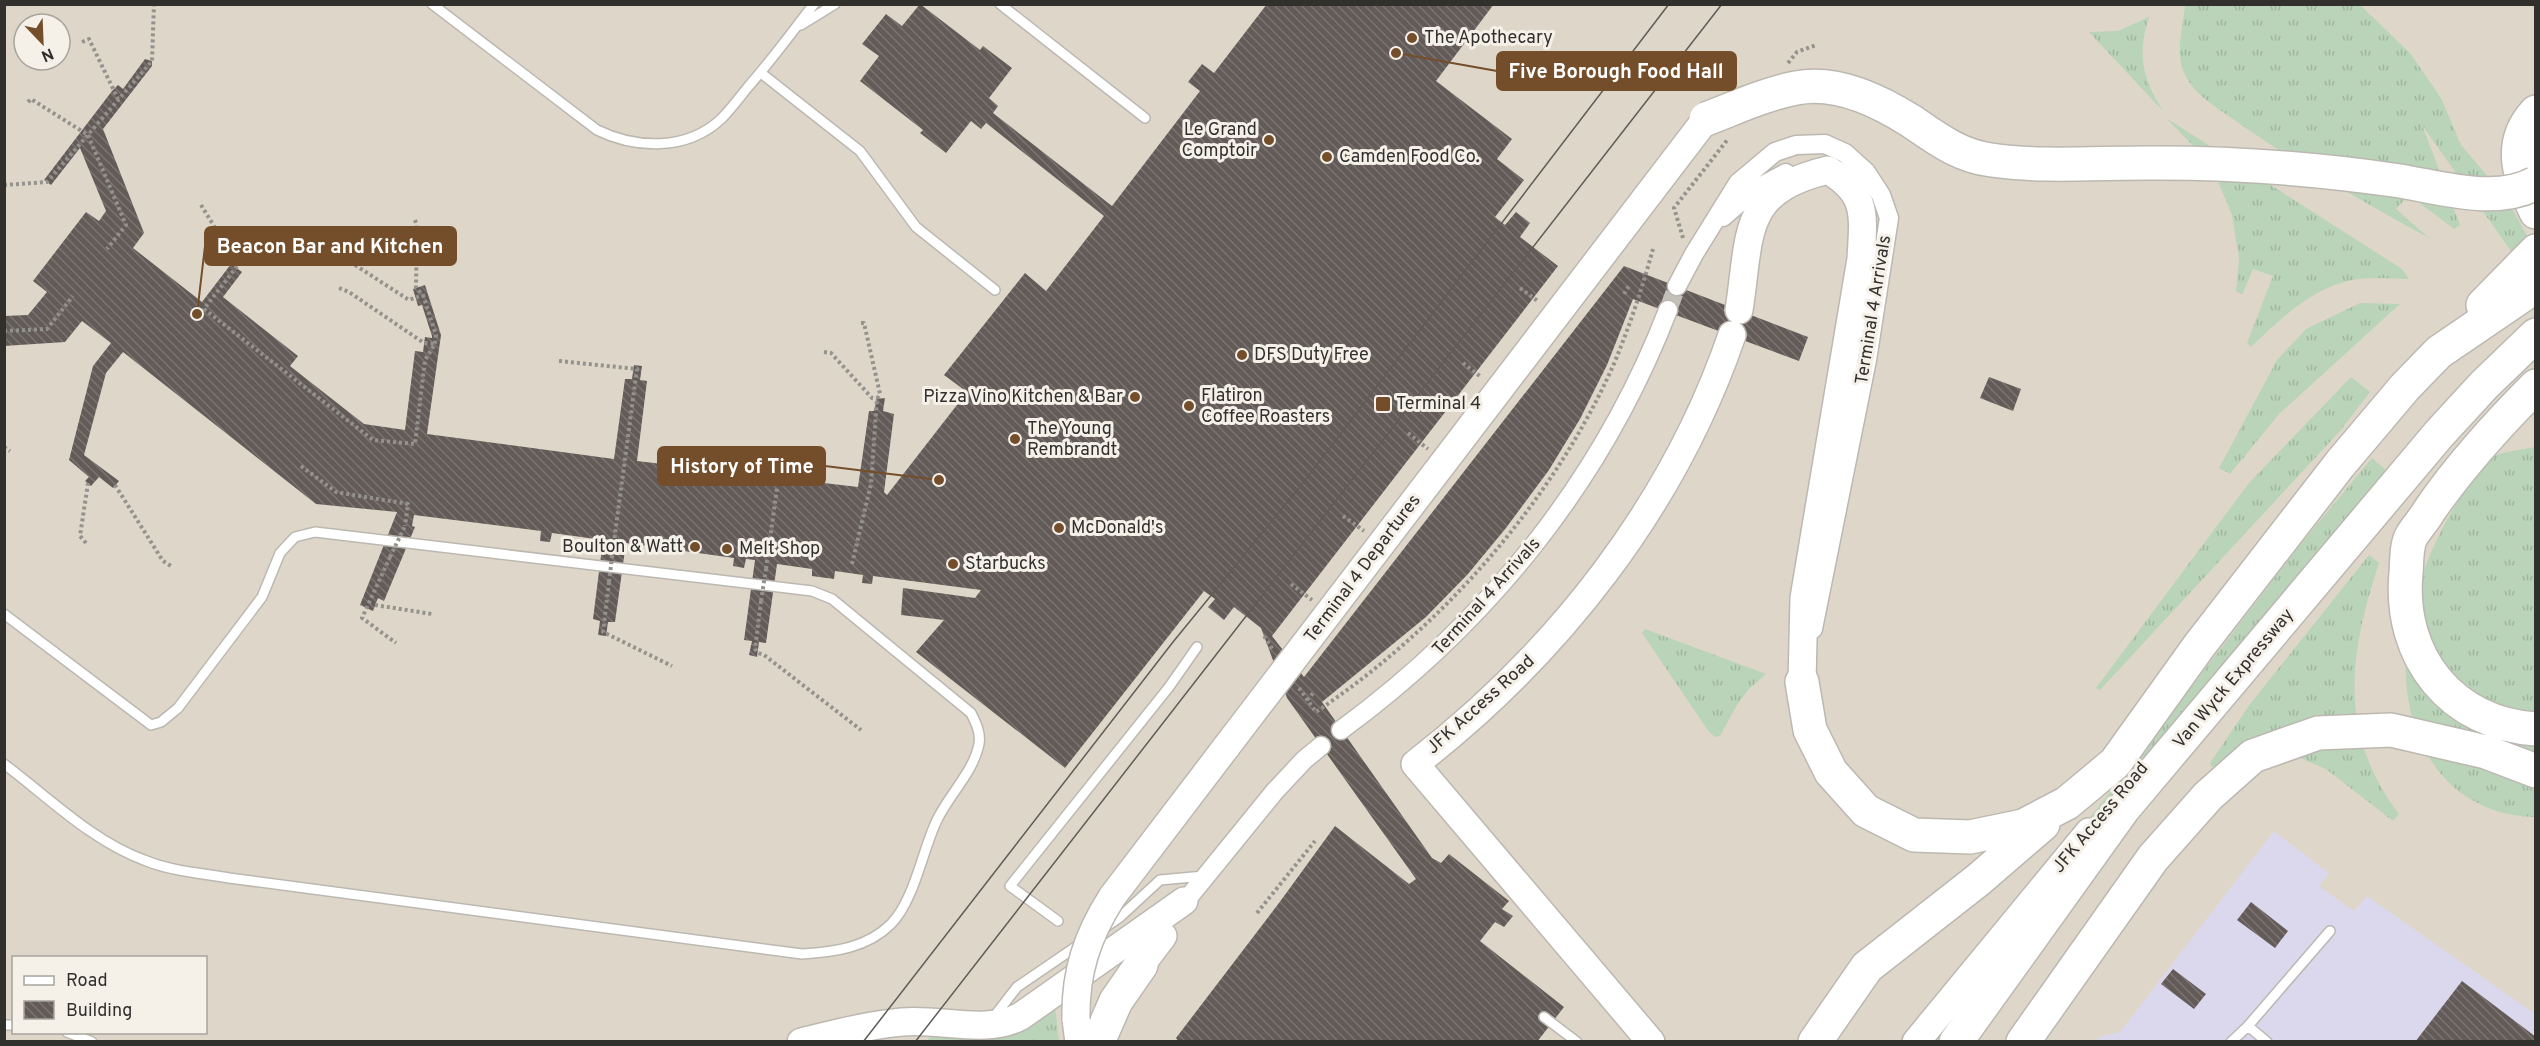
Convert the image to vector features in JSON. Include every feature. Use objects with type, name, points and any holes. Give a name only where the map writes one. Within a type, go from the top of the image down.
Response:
[{"type":"highway","points":[[1706,119],[1798,87],[1827,87],[1860,96],[1899,114],[1937,140],[1960,152],[1990,160],[2068,164],[2253,165],[2333,172],[2475,192],[2507,193],[2535,183]]},
{"type":"highway","points":[[2535,112],[2522,135],[2517,157],[2535,212]]},
{"type":"highway","points":[[1815,1041],[1867,967],[1978,880],[2115,763],[2199,645],[2340,464],[2405,387],[2535,251]]},
{"type":"highway","points":[[2439,352],[2535,286]]},
{"type":"highway","name":"Van Wyck Expressway","points":[[1956,1041],[2124,808],[2376,509],[2484,385],[2535,335]]},
{"type":"highway","points":[[2535,386],[2500,423],[2443,491],[2410,539],[2405,585],[2406,603],[2415,644],[2429,671],[2448,694],[2471,712],[2495,723],[2535,729]]},
{"type":"highway","points":[[1802,682],[1810,730],[1832,772],[1866,811],[1914,835],[1970,837],[2023,826],[2067,803]]},
{"type":"highway","points":[[2023,1041],[2153,858],[2208,796],[2253,756],[2318,733],[2391,730],[2486,752],[2535,771]]},
{"type":"highway","points":[[1098,1041],[1116,1001],[1141,965]]},
{"type":"street","name":"Terminal 4 Departures","points":[[1079,1041],[1076,1001],[1080,968],[1090,934],[1112,897],[1706,119]]},
{"type":"street","name":"Terminal 4 Arrivals","points":[[1677,286],[1738,183],[1775,152],[1796,145],[1825,144],[1845,153],[1866,172],[1881,195],[1889,218],[1867,360],[1802,682]]},
{"type":"street","points":[[1710,229],[1754,190],[1795,168],[1828,170],[1847,181],[1859,199],[1862,222],[1861,259],[1804,598],[1802,682]]},
{"type":"street","name":"JFK Access Road","points":[[1651,1041],[1415,764],[1463,725],[1519,673],[1566,621],[1609,568],[1652,503],[1711,393],[1735,322],[1753,221],[1762,205],[1778,190],[1799,177],[1828,170]]},
{"type":"street","name":"Terminal 4 Arrivals","points":[[1341,730],[1410,677],[1448,643],[1488,601],[1537,543],[1576,489],[1611,432],[1640,376],[1668,310]]},
{"type":"street","name":"JFK Access Road","points":[[1916,1041],[2311,564],[2376,509]]},
{"type":"street","points":[[1141,965],[1163,936],[1184,901],[1275,791],[1321,746]]},
{"type":"street","points":[[801,1041],[901,1022],[927,1020],[987,1025],[1006,1023],[1021,1016],[1184,901]]},
{"type":"lane","points":[[432,4],[582,120],[610,137],[627,142],[663,144],[698,134],[721,119],[761,73],[814,4]]},
{"type":"lane","points":[[796,27],[835,4]]},
{"type":"lane","points":[[1000,4],[1145,118]]},
{"type":"lane","points":[[761,73],[860,151],[916,227],[995,290]]},
{"type":"lane","points":[[4,614],[151,725],[161,722],[178,708],[262,597],[280,553],[289,542],[304,533],[315,532],[812,591],[832,599],[971,713],[978,726],[979,743],[973,761],[937,820],[907,899],[895,919],[862,944],[835,952],[802,954],[165,867],[144,861],[121,850],[88,829],[4,764]]},
{"type":"lane","points":[[1058,921],[1010,886],[1169,687],[1197,647]]},
{"type":"lane","points":[[987,1025],[1017,987],[1120,917],[1160,880],[1206,876]]},
{"type":"lane","points":[[2231,1041],[2248,1026],[2330,932]]},
{"type":"lane","points":[[1544,1017],[1577,1041]]},
{"type":"lane","points":[[2248,1026],[2267,1041]]},
{"type":"lane","points":[[73,1034],[92,1041]]},
{"type":"path","points":[[4,185],[47,182],[152,61],[154,4]]},
{"type":"path","points":[[81,42],[89,39],[112,91],[118,99]]},
{"type":"path","points":[[28,102],[31,99],[88,135],[126,225],[107,249]]},
{"type":"path","points":[[201,205],[238,265],[204,309],[373,440],[415,444],[425,360],[435,344],[436,335],[423,295],[416,288],[417,225],[414,218]]},
{"type":"path","points":[[1316,712],[1376,668],[1427,622],[1480,569],[1533,503],[1583,424],[1613,366],[1642,289],[1653,249]]},
{"type":"path","points":[[355,265],[409,300],[423,295]]},
{"type":"path","points":[[1624,294],[1629,284]]},
{"type":"path","points":[[339,288],[349,292],[424,343],[435,344]]},
{"type":"path","points":[[1520,288],[1529,294]]},
{"type":"path","points":[[4,331],[47,329],[73,296]]},
{"type":"path","points":[[852,564],[872,484],[877,399],[880,394],[864,323],[858,323]]},
{"type":"path","points":[[824,352],[831,352],[872,398],[877,399]]},
{"type":"path","points":[[559,361],[637,369],[603,632],[672,666]]},
{"type":"path","points":[[1463,363],[1471,369]]},
{"type":"path","points":[[1408,433],[1416,440]]},
{"type":"path","points":[[4,447],[10,451]]},
{"type":"path","points":[[301,466],[336,492],[408,504],[405,526],[362,618],[396,643]]},
{"type":"path","points":[[86,543],[80,536],[88,483]]},
{"type":"path","points":[[116,485],[163,561],[171,566]]},
{"type":"path","points":[[777,488],[755,650],[861,730]]},
{"type":"path","points":[[1343,516],[1352,522]]},
{"type":"path","points":[[1292,584],[1299,590]]},
{"type":"path","points":[[375,605],[432,614]]},
{"type":"path","points":[[1307,700],[1314,692]]},
{"type":"path","points":[[1257,913],[1315,841]]},
{"type":"shaded area","points":[[5,5],[2535,5],[2535,1041],[5,1042]]},
{"type":"shaded area","points":[[2274,831],[2329,873],[2319,886],[2354,911],[2367,896],[2535,1014],[2535,1041],[2094,1042],[2102,1036],[2120,1032]]},
{"type":"green space","points":[[2185,5],[2360,5],[2410,53],[2441,98],[2461,145],[2506,198],[2535,250],[2516,258],[2422,125],[2460,225],[2454,229],[2409,195],[2396,209],[2429,238],[2357,198],[2263,140],[2205,99],[2188,80],[2183,71],[2180,53]]},
{"type":"green space","points":[[2149,17],[2143,43],[2144,66],[2150,87],[2163,111],[2089,32],[2118,31]]},
{"type":"green space","points":[[2166,118],[2402,269],[2409,279],[2359,279],[2323,290],[2297,306],[2251,347],[2247,343],[2273,276],[2253,269],[2242,295],[2236,291],[2239,259],[2232,215],[2210,163]]},
{"type":"green space","points":[[2360,303],[2400,304],[2279,414],[2230,474],[2219,468],[2277,360],[2306,329]]},
{"type":"green space","points":[[2351,377],[2370,392],[2340,431],[2100,690],[2096,688],[2249,483]]},
{"type":"green space","points":[[2535,447],[2535,817],[2508,814],[2483,806],[2459,792],[2449,783],[2421,743],[2410,710],[2406,676],[2407,640],[2424,570],[2454,508],[2474,475],[2487,459],[2503,453]]},
{"type":"green space","points":[[2372,458],[2388,472],[1955,990],[2151,740],[2299,546]]},
{"type":"green space","points":[[2369,555],[2379,563],[2361,629],[2354,692],[2358,723],[2366,753],[2379,783],[2399,814],[2393,821],[2326,769],[2289,753],[2212,767],[2210,763],[2250,704]]},
{"type":"green space","points":[[1645,629],[1766,674],[1749,689],[1737,705],[1720,736],[1715,737],[1709,732],[1642,633]]},
{"type":"green space","points":[[1055,1006],[1059,1041],[926,1042],[934,1031]]},
{"type":"building","name":"Terminal 4","points":[[920,4],[980,50],[983,46],[1012,68],[989,98],[998,106],[993,113],[1112,206],[1200,91],[1188,82],[1202,64],[1214,73],[1267,4],[1494,4],[1436,81],[1512,139],[1497,159],[1524,180],[1495,217],[1505,225],[1516,212],[1530,223],[1520,237],[1558,266],[1272,636],[1304,677],[1624,266],[1808,337],[1799,361],[1633,299],[1607,365],[1580,419],[1549,470],[1506,528],[1468,574],[1426,617],[1322,702],[1432,858],[1441,863],[1449,854],[1509,901],[1502,909],[1513,916],[1504,927],[1495,922],[1480,941],[1564,1007],[1537,1042],[1179,1042],[1176,1038],[1335,826],[1409,884],[1416,879],[1287,698],[1261,628],[1234,607],[1224,620],[1208,607],[1215,599],[1204,591],[1065,768],[916,652],[944,620],[901,615],[903,588],[975,598],[981,590],[873,576],[872,584],[862,583],[863,575],[835,571],[834,579],[812,576],[812,569],[777,564],[766,643],[759,642],[757,657],[749,655],[752,641],[744,640],[755,560],[746,559],[744,568],[733,566],[734,558],[626,543],[615,622],[608,622],[606,636],[598,635],[600,621],[593,619],[603,540],[552,533],[550,542],[540,541],[541,531],[414,515],[412,526],[415,527],[384,601],[378,598],[373,611],[360,605],[397,512],[316,504],[123,352],[106,373],[84,455],[119,481],[113,488],[99,477],[91,486],[85,481],[89,477],[69,460],[93,366],[111,343],[82,321],[65,342],[4,346],[4,316],[28,315],[47,292],[33,281],[86,212],[99,221],[106,211],[80,148],[51,185],[44,180],[112,91],[118,85],[123,89],[145,59],[152,61],[152,66],[103,129],[144,233],[133,248],[202,302],[231,264],[242,272],[223,297],[298,356],[290,366],[364,424],[405,430],[415,351],[423,352],[425,337],[432,338],[422,305],[418,306],[413,289],[425,285],[441,335],[427,434],[614,459],[625,379],[632,379],[634,365],[642,366],[640,380],[647,381],[637,461],[858,487],[869,411],[874,411],[877,399],[885,398],[883,411],[894,414],[884,492],[887,495],[967,392],[944,375],[1025,273],[1046,291],[1104,216],[986,123],[981,129],[971,121],[946,153],[920,133],[923,130],[860,81],[879,56],[862,44],[886,14],[902,26]]},
{"type":"building","points":[[1989,377],[2021,389],[2013,411],[1980,398]]},
{"type":"building","points":[[2251,902],[2288,931],[2275,948],[2237,920]]},
{"type":"building","points":[[2173,969],[2206,994],[2194,1009],[2161,984]]},
{"type":"building","points":[[2462,981],[2536,1037],[2536,1042],[2415,1042]]},
{"type":"tunnel","points":[[1668,310],[1677,286]]},
{"type":"tram line","points":[[863,1042],[1173,642],[1303,483],[1669,4]]},
{"type":"tram line","points":[[915,1042],[1722,4]]},
{"type":"place","name":"The Apothecary","points":[[1412,38]]},
{"type":"place","name":"Five Borough Food Hall","points":[[1396,53]]},
{"type":"place","name":"Le Grand Comptoir","points":[[1269,140]]},
{"type":"place","name":"Camden Food Co.","points":[[1327,157]]},
{"type":"place","name":"Beacon Bar and Kitchen","points":[[197,314]]},
{"type":"place","name":"DFS Duty Free","points":[[1242,355]]},
{"type":"place","name":"Pizza Vino Kitchen & Bar","points":[[1135,397]]},
{"type":"place","name":"Terminal 4","points":[[1383,404]]},
{"type":"place","name":"Flatiron Coffee Roasters","points":[[1189,406]]},
{"type":"place","name":"The Young Rembrandt","points":[[1015,439]]},
{"type":"place","name":"History of Time","points":[[939,480]]},
{"type":"place","name":"McDonald's","points":[[1059,528]]},
{"type":"place","name":"Boulton & Watt","points":[[695,547]]},
{"type":"place","name":"Melt Shop","points":[[727,549]]},
{"type":"place","name":"Starbucks","points":[[953,564]]}]
